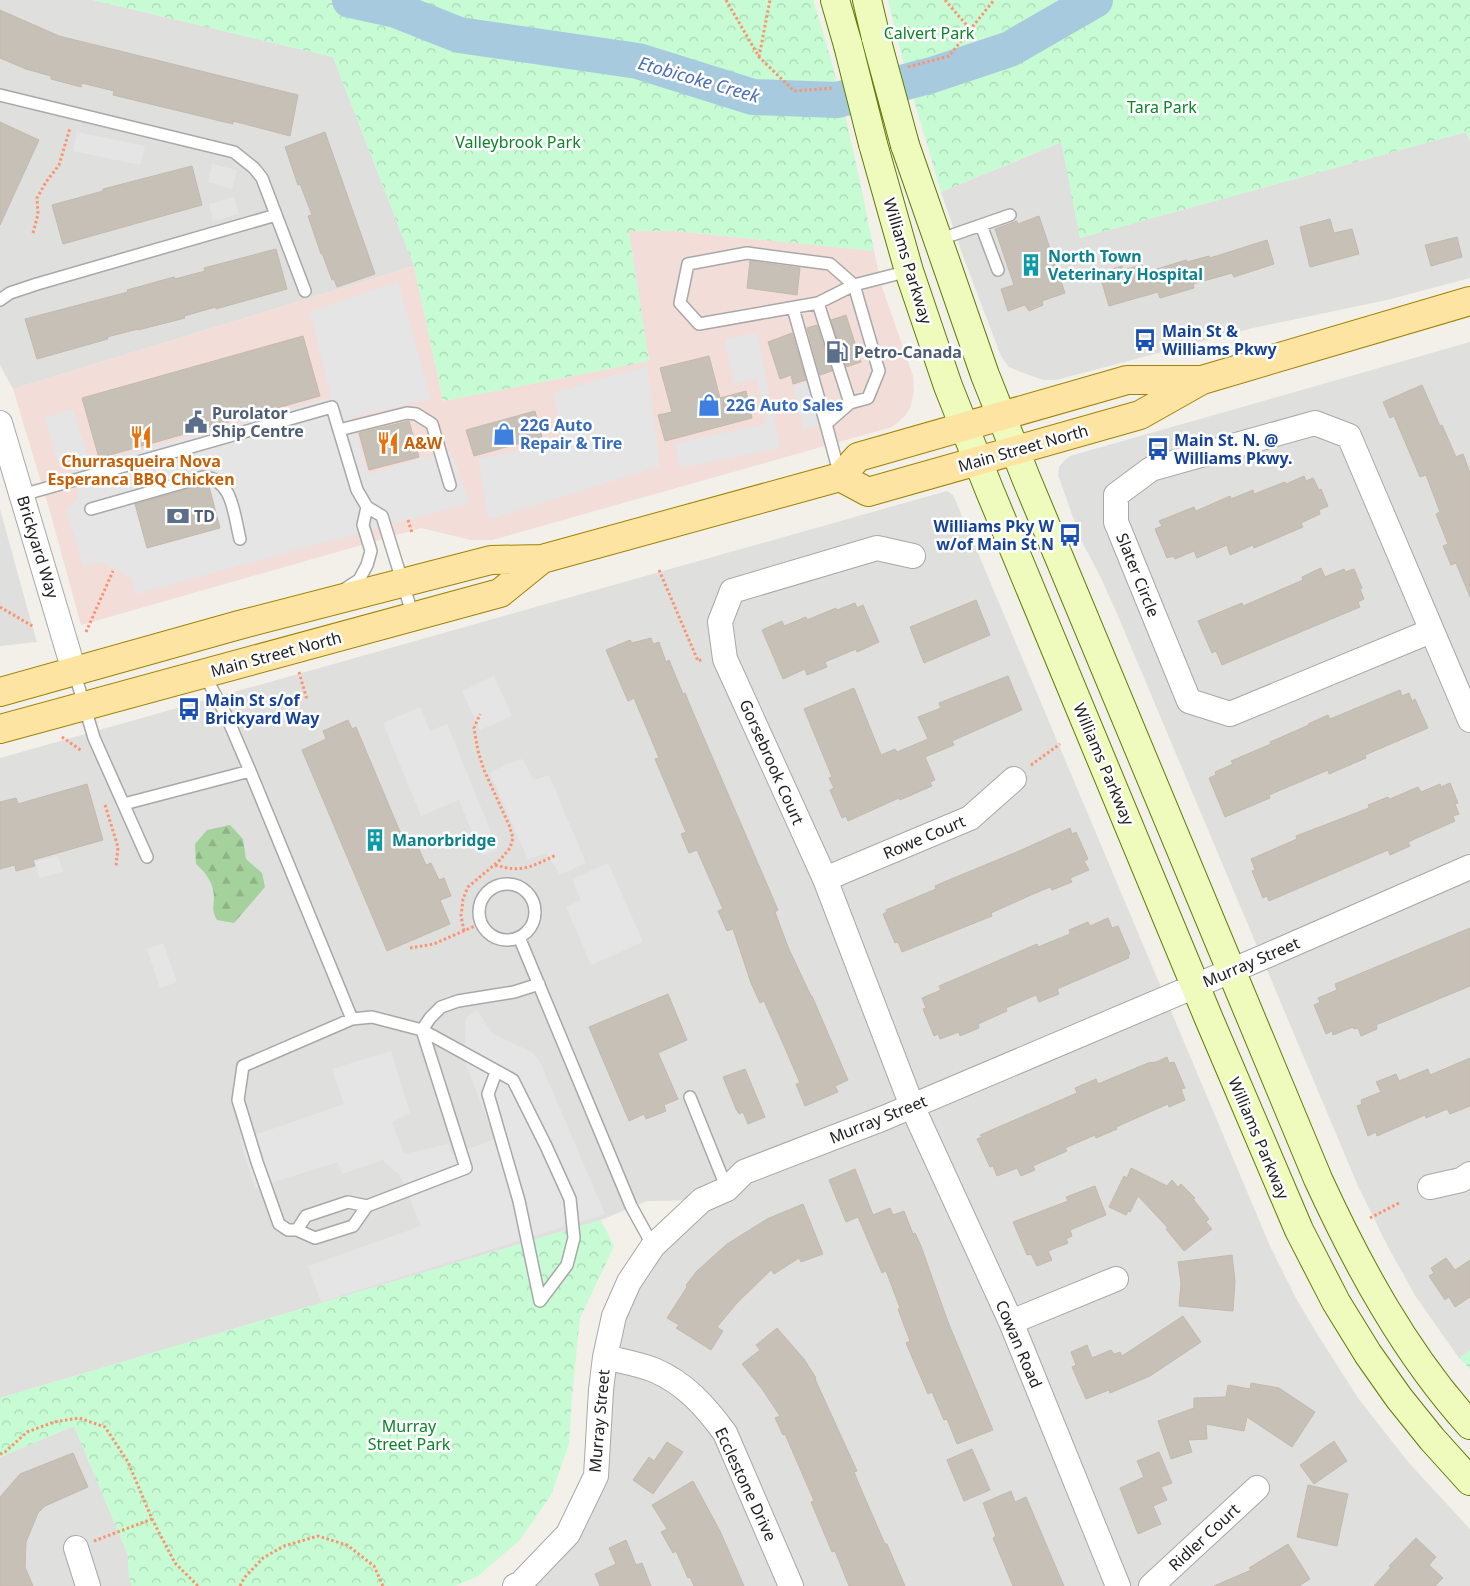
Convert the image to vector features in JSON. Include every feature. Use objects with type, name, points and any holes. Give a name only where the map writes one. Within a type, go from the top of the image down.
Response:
[{"type":"main road","name":"Williams Parkway","points":[[835,0],[909,271],[948,386],[1258,1137],[1299,1230],[1336,1302],[1368,1354],[1399,1398],[1432,1439],[1470,1481]]},
{"type":"main road","name":"Williams Parkway","points":[[867,0],[905,145],[985,375],[1318,1178],[1352,1250],[1373,1289],[1437,1385],[1470,1425]]},
{"type":"main road","name":"Main Street North","points":[[840,477],[868,492],[1140,415],[1202,380],[1470,301]]},
{"type":"main road","name":"Main Street North","points":[[0,692],[74,670],[403,582],[491,560],[542,559],[840,477],[858,457],[1127,380],[1202,380]]},
{"type":"main road","name":"Main Street North","points":[[0,729],[500,593],[542,559]]},
{"type":"street","name":"Brickyard Way","points":[[0,423],[74,670]]},
{"type":"street","name":"Slater Circle","points":[[1431,631],[1230,714],[1189,701],[1116,522],[1116,494],[1151,468],[1315,423],[1349,436],[1470,720]]},
{"type":"street","name":"Gorsebrook Court","points":[[912,1106],[825,879],[725,659],[720,622],[732,592],[877,548],[913,556]]},
{"type":"street","name":"Rowe Court","points":[[825,879],[970,818],[1014,778]]},
{"type":"street","name":"Murray Street","points":[[515,1586],[521,1583],[568,1534],[596,1476],[606,1357],[614,1316],[629,1282],[653,1246],[702,1200],[727,1189],[744,1172],[912,1106],[1231,971],[1470,867]]},
{"type":"street","name":"Cowan Road","points":[[912,1106],[1011,1322],[1118,1586]]},
{"type":"street","points":[[1430,1187],[1461,1180],[1470,1174]]},
{"type":"street","points":[[1011,1322],[1116,1279]]},
{"type":"street","name":"Ecclestone Drive","points":[[606,1357],[654,1370],[690,1391],[710,1412],[725,1433],[791,1586]]},
{"type":"street","name":"Ridler Court","points":[[1151,1586],[1257,1488]]},
{"type":"street","points":[[76,1548],[88,1586]]},
{"type":"lane","points":[[0,95],[234,152],[254,168],[262,178],[305,291]]},
{"type":"lane","points":[[0,300],[10,293],[37,284],[276,215]]},
{"type":"lane","points":[[938,240],[1010,215]]},
{"type":"lane","points":[[982,225],[998,270]]},
{"type":"lane","points":[[826,424],[850,404],[868,398],[879,371],[854,285],[830,264],[757,254],[747,253],[688,264],[680,303],[699,324],[818,304],[854,285],[909,271]]},
{"type":"lane","points":[[818,304],[850,404]]},
{"type":"lane","points":[[793,308],[840,477]]},
{"type":"lane","points":[[22,495],[332,407],[357,490],[367,507],[382,516],[414,616]]},
{"type":"lane","points":[[339,430],[407,413],[424,418],[432,424],[450,485]]},
{"type":"lane","points":[[91,509],[203,477],[213,477],[228,492],[240,539]]},
{"type":"lane","points":[[325,602],[359,580],[367,565],[371,551],[363,525],[367,507]]},
{"type":"lane","points":[[74,670],[94,738],[147,857]]},
{"type":"lane","points":[[204,673],[226,715],[352,1019]]},
{"type":"lane","points":[[124,804],[250,772]]},
{"type":"lane","points":[[500,884],[520,887],[528,893],[534,902],[533,922],[528,931],[520,937],[510,940],[499,939],[490,934],[482,923],[480,906],[484,897],[490,889],[500,884]]},
{"type":"lane","points":[[520,937],[631,1206],[653,1246]]},
{"type":"lane","points":[[422,1030],[441,1007],[458,1001],[514,992],[539,984]]},
{"type":"lane","points":[[367,1206],[353,1226],[315,1238],[297,1230],[288,1230],[279,1224],[238,1100],[242,1066],[352,1019],[372,1017],[422,1030],[513,1080],[570,1199],[574,1238],[567,1266],[540,1301],[519,1201],[488,1094],[496,1072]]},
{"type":"lane","points":[[297,1230],[306,1216],[348,1202],[367,1206],[466,1168],[422,1030]]},
{"type":"lane","points":[[690,1097],[727,1189]]},
{"type":"path","points":[[726,0],[759,57],[770,0]]},
{"type":"path","points":[[945,0],[970,29]]},
{"type":"path","points":[[33,234],[38,214],[37,198],[59,165],[74,113]]},
{"type":"path","points":[[408,520],[412,533]]},
{"type":"path","points":[[659,570],[698,661],[724,649]]},
{"type":"path","points":[[86,632],[113,571]]},
{"type":"path","points":[[0,607],[34,627]]},
{"type":"path","points":[[299,672],[308,700]]},
{"type":"path","points":[[464,931],[461,916],[463,899],[468,887],[500,860],[510,848],[513,838],[484,770],[478,751],[474,728],[480,714]]},
{"type":"path","points":[[62,738],[83,752]]},
{"type":"path","points":[[1014,778],[1060,744]]},
{"type":"path","points":[[104,802],[118,846],[116,866]]},
{"type":"path","points":[[494,865],[509,870],[521,869],[556,855]]},
{"type":"path","points":[[410,948],[434,944],[482,923]]},
{"type":"path","points":[[1370,1218],[1401,1202]]},
{"type":"path","points":[[0,1454],[5,1452],[27,1432],[54,1422],[79,1418],[105,1427],[128,1462],[152,1519],[175,1563],[198,1586]]},
{"type":"path","points":[[76,1548],[152,1519]]},
{"type":"path","points":[[240,1586],[244,1578],[263,1558],[284,1546],[318,1536],[346,1545],[374,1566],[383,1586]]},
{"type":"shaded area","points":[[0,0],[93,0],[333,57],[414,266],[13,389],[0,365]]},
{"type":"shaded area","points":[[77,132],[145,146],[140,165],[73,151]]},
{"type":"shaded area","points":[[1466,132],[1470,142],[1470,278],[1387,300],[1253,328],[1056,380],[1043,380],[1009,367],[1001,356],[941,192],[1062,142],[1080,238]]},
{"type":"shaded area","points":[[212,164],[237,170],[232,189],[208,182]]},
{"type":"shaded area","points":[[234,197],[239,214],[213,221],[209,204]]},
{"type":"shaded area","points":[[629,231],[674,231],[874,251],[882,287],[913,376],[914,392],[910,408],[905,416],[892,427],[492,540],[471,540],[421,528],[81,625],[49,508],[13,389],[414,266],[443,401],[649,361]]},
{"type":"shaded area","points":[[398,281],[431,399],[352,417],[368,474],[450,450],[470,503],[136,594],[131,578],[100,562],[84,567],[66,511],[79,496],[68,458],[57,461],[45,417],[73,409],[90,464],[331,397],[310,312]]},
{"type":"shaded area","points":[[757,333],[780,448],[680,468],[675,443],[766,424],[757,379],[734,384],[725,339]]},
{"type":"shaded area","points":[[1470,342],[1470,1350],[1459,1358],[1416,1297],[1388,1247],[1358,1186],[1115,609],[1081,540],[1058,475],[1059,467],[1070,456]]},
{"type":"shaded area","points":[[647,366],[660,466],[488,520],[478,459],[562,440],[553,393]]},
{"type":"shaded area","points":[[809,382],[820,426],[803,430],[793,386]]},
{"type":"shaded area","points":[[947,491],[953,495],[975,546],[1270,1246],[1297,1300],[1358,1398],[1409,1463],[1470,1529],[1470,1586],[515,1586],[596,1476],[614,1316],[701,1200],[647,1201],[601,1220],[0,1398],[0,758]]},
{"type":"shaded area","points":[[0,509],[30,618],[37,642],[0,646]]},
{"type":"shaded area","points":[[494,676],[512,716],[480,730],[462,691]]},
{"type":"shaded area","points":[[420,707],[430,731],[447,724],[498,849],[482,856],[459,800],[421,816],[383,723]]},
{"type":"shaded area","points":[[522,759],[534,780],[549,775],[586,863],[560,875],[546,853],[528,860],[490,773],[506,764]]},
{"type":"shaded area","points":[[58,856],[63,872],[39,878],[35,862]]},
{"type":"shaded area","points":[[608,863],[643,942],[591,965],[566,907],[581,900],[572,879]]},
{"type":"shaded area","points":[[163,943],[177,982],[160,988],[147,949]]},
{"type":"shaded area","points":[[477,1010],[493,1034],[532,1052],[540,1062],[605,1214],[321,1302],[308,1266],[421,1226],[401,1177],[383,1160],[342,1174],[338,1162],[255,1188],[240,1140],[344,1104],[332,1069],[391,1051],[410,1113],[392,1122],[404,1154],[448,1144],[452,1155],[495,1139],[464,1060],[466,1018]]},
{"type":"shaded area","points":[[74,1426],[128,1555],[129,1578],[132,1586],[0,1586],[0,1457]]},
{"type":"green space","name":"Valleybrook Park","points":[[93,0],[813,0],[840,93],[874,251],[674,231],[629,231],[649,361],[443,401],[414,266],[333,57]]},
{"type":"green space","name":"Tara Park","points":[[888,0],[1470,0],[1470,142],[1466,132],[1080,238],[1061,142],[941,192],[906,73]]},
{"type":"green space","points":[[230,825],[243,839],[246,859],[262,873],[265,887],[234,923],[217,920],[215,916],[211,882],[196,864],[195,844],[207,830]]},
{"type":"green space","name":"Murray Street Park","points":[[601,1220],[614,1246],[580,1318],[569,1444],[551,1495],[520,1540],[478,1576],[455,1586],[132,1586],[129,1578],[128,1555],[74,1426],[0,1457],[0,1398]]},
{"type":"green space","points":[[1470,1350],[1470,1369],[1459,1358]]},
{"type":"building","points":[[0,10],[59,36],[298,95],[290,136],[233,121],[233,124],[113,95],[114,91],[82,83],[81,87],[51,79],[51,76],[26,69],[0,58]]},
{"type":"building","points":[[0,122],[39,140],[0,225]]},
{"type":"building","points":[[325,132],[375,274],[337,287],[321,254],[308,216],[312,215],[300,184],[298,185],[285,147]]},
{"type":"building","points":[[192,166],[202,205],[63,244],[52,205],[103,191],[103,189]]},
{"type":"building","name":"North Town Veterinary Hospital","points":[[1039,216],[1065,293],[1042,301],[1043,305],[1029,311],[1025,305],[1008,311],[1001,289],[1014,285],[995,229],[1017,221],[1018,224]]},
{"type":"building","points":[[1330,219],[1334,233],[1352,229],[1359,254],[1310,267],[1300,227]]},
{"type":"building","points":[[1457,237],[1462,257],[1431,266],[1425,245]]},
{"type":"building","points":[[1267,240],[1274,264],[1234,277],[1232,273],[1193,284],[1194,288],[1160,298],[1158,292],[1109,306],[1099,273],[1122,266],[1123,270],[1142,265],[1144,273],[1186,260],[1187,262],[1209,256],[1210,258]]},
{"type":"building","points":[[276,249],[287,289],[184,316],[185,318],[107,337],[108,339],[37,359],[25,319],[128,292],[127,290],[174,277],[175,279],[205,271],[204,268]]},
{"type":"building","points":[[750,261],[800,268],[797,295],[747,288]]},
{"type":"building","points":[[846,315],[861,362],[846,367],[831,320]]},
{"type":"building","points":[[817,325],[832,371],[820,375],[807,328]]},
{"type":"building","points":[[792,333],[806,380],[793,384],[791,375],[780,379],[768,342]]},
{"type":"building","points":[[303,336],[320,396],[99,458],[82,398]]},
{"type":"building","name":"22G Auto Sales","points":[[709,356],[720,398],[746,391],[752,418],[665,441],[658,415],[672,412],[660,368]]},
{"type":"building","points":[[1422,385],[1456,457],[1463,454],[1470,473],[1470,597],[1456,563],[1451,565],[1443,546],[1448,544],[1436,514],[1440,512],[1426,475],[1420,477],[1394,416],[1390,418],[1383,402]]},
{"type":"building","name":"22G Auto Repair & Tire","points":[[535,411],[542,437],[474,456],[466,430]]},
{"type":"building","name":"A&W","points":[[409,421],[419,457],[369,470],[359,433]]},
{"type":"building","points":[[1304,476],[1306,481],[1313,478],[1319,490],[1321,489],[1328,506],[1319,510],[1320,514],[1301,523],[1303,527],[1254,548],[1253,545],[1230,555],[1227,545],[1197,558],[1194,551],[1175,559],[1173,556],[1167,558],[1155,529],[1162,526],[1159,521],[1194,507],[1196,511],[1230,496],[1231,499],[1253,490],[1254,494]]},
{"type":"building","name":"TD","points":[[203,485],[209,486],[220,528],[147,548],[135,504]]},
{"type":"building","points":[[1321,568],[1325,577],[1344,569],[1345,572],[1354,569],[1362,588],[1360,589],[1364,599],[1358,602],[1360,607],[1222,665],[1216,651],[1212,653],[1198,621],[1242,603],[1243,606],[1303,580],[1302,577]]},
{"type":"building","points":[[976,600],[990,635],[924,663],[910,627]]},
{"type":"building","points":[[855,603],[857,608],[863,605],[879,642],[857,652],[856,649],[825,662],[827,667],[807,675],[805,669],[783,679],[762,630],[782,621],[784,626],[806,617],[807,620],[836,608],[837,610]]},
{"type":"building","points":[[651,638],[653,644],[659,642],[666,662],[669,660],[683,694],[685,693],[778,910],[775,912],[788,947],[812,996],[848,1080],[835,1086],[838,1092],[805,1106],[796,1084],[800,1083],[764,1001],[760,1003],[751,983],[733,929],[727,931],[718,911],[723,909],[697,850],[689,853],[681,834],[686,832],[655,759],[659,758],[634,698],[628,701],[606,650],[630,640],[632,643]]},
{"type":"building","points":[[1008,676],[1022,710],[952,741],[954,745],[925,757],[935,780],[930,782],[932,786],[900,800],[899,798],[848,821],[846,816],[842,818],[830,790],[834,788],[829,778],[832,777],[804,709],[854,688],[881,755],[895,749],[897,752],[928,739],[918,717],[941,708],[939,703]]},
{"type":"building","points":[[1400,690],[1402,696],[1409,693],[1412,701],[1415,699],[1428,728],[1365,755],[1366,758],[1329,774],[1328,770],[1269,795],[1270,798],[1225,817],[1209,778],[1216,775],[1215,772],[1233,764],[1231,761],[1271,744],[1270,742],[1328,715],[1330,719]]},
{"type":"building","name":"Manorbridge","points":[[348,720],[352,729],[356,727],[401,834],[406,832],[413,849],[418,847],[426,865],[431,863],[439,880],[444,878],[451,896],[440,900],[450,924],[387,951],[302,750],[326,739],[323,731]]},
{"type":"building","points":[[1450,783],[1458,803],[1455,804],[1459,814],[1453,816],[1455,821],[1408,842],[1410,846],[1390,855],[1388,850],[1269,901],[1267,896],[1263,898],[1252,871],[1255,870],[1251,859],[1297,839],[1296,836],[1369,808],[1368,805],[1388,797],[1390,799],[1418,787],[1421,792],[1440,784],[1441,787]]},
{"type":"building","points":[[87,784],[103,840],[33,860],[35,866],[16,871],[15,865],[0,869],[0,802],[16,798],[18,804]]},
{"type":"building","points":[[1070,828],[1072,834],[1076,832],[1088,859],[1084,861],[1089,870],[1070,878],[1072,882],[1052,890],[1050,887],[991,913],[992,916],[902,952],[898,942],[895,943],[883,914],[887,912],[886,910],[936,889],[935,886]]},
{"type":"building","points":[[1108,918],[1112,928],[1118,926],[1130,954],[1128,955],[1129,958],[1057,989],[1059,994],[1039,1002],[1036,995],[1006,1008],[1007,1011],[978,1024],[979,1028],[960,1036],[959,1032],[940,1039],[938,1034],[934,1036],[923,1009],[926,1008],[922,998],[941,990],[939,986],[1037,944],[1038,947],[1070,934],[1069,930],[1088,922],[1090,926]]},
{"type":"building","points":[[1470,928],[1470,986],[1376,1025],[1377,1029],[1361,1036],[1358,1028],[1354,1029],[1353,1027],[1333,1035],[1332,1031],[1326,1034],[1314,1005],[1320,1002],[1318,998],[1337,990],[1335,984]]},
{"type":"building","points":[[668,994],[687,1040],[658,1053],[678,1099],[664,1105],[666,1111],[646,1119],[644,1114],[629,1121],[589,1027]]},
{"type":"building","points":[[1167,1057],[1169,1063],[1174,1062],[1185,1088],[1181,1089],[1185,1100],[1169,1107],[1168,1104],[1096,1138],[1095,1135],[1065,1148],[1067,1151],[1033,1166],[1035,1170],[1021,1176],[1017,1168],[997,1176],[993,1166],[990,1167],[977,1139],[982,1137],[980,1135],[1077,1093],[1075,1088],[1096,1079],[1098,1084]]},
{"type":"building","points":[[1470,1058],[1470,1106],[1450,1114],[1447,1109],[1426,1118],[1425,1115],[1377,1136],[1376,1132],[1368,1136],[1357,1106],[1362,1104],[1361,1100],[1381,1092],[1376,1082],[1396,1074],[1399,1081],[1428,1069],[1430,1075]]},
{"type":"building","points":[[745,1069],[765,1117],[748,1124],[743,1112],[739,1114],[736,1109],[723,1077]]},
{"type":"building","points":[[1131,1168],[1167,1186],[1172,1180],[1178,1187],[1181,1184],[1195,1198],[1193,1199],[1209,1219],[1206,1222],[1212,1229],[1184,1251],[1166,1229],[1168,1228],[1138,1196],[1130,1212],[1128,1211],[1126,1215],[1109,1207],[1124,1176],[1127,1178]]},
{"type":"building","points":[[855,1169],[873,1215],[890,1208],[893,1215],[904,1211],[913,1234],[915,1233],[921,1246],[948,1322],[993,1430],[957,1444],[947,1419],[944,1420],[932,1392],[928,1394],[906,1343],[910,1341],[886,1271],[882,1273],[858,1217],[846,1222],[829,1180]]},
{"type":"building","points":[[1095,1186],[1106,1215],[1070,1230],[1072,1236],[1066,1239],[1068,1243],[1048,1251],[1052,1260],[1037,1266],[1031,1254],[1027,1255],[1013,1222],[1068,1201],[1066,1197]]},
{"type":"building","points":[[803,1204],[823,1254],[801,1262],[799,1258],[774,1274],[771,1270],[737,1303],[717,1327],[723,1331],[711,1350],[676,1328],[679,1325],[667,1318],[687,1287],[686,1285],[697,1271],[727,1244],[767,1219]]},
{"type":"building","points":[[1232,1255],[1235,1281],[1233,1311],[1179,1306],[1181,1283],[1178,1262]]},
{"type":"building","points":[[1446,1258],[1455,1270],[1470,1260],[1470,1297],[1455,1307],[1449,1297],[1445,1300],[1429,1276],[1434,1273],[1431,1268]]},
{"type":"building","points":[[1183,1316],[1201,1342],[1150,1376],[1110,1393],[1109,1390],[1086,1399],[1072,1367],[1076,1365],[1071,1352],[1087,1345],[1092,1358],[1111,1350],[1114,1354],[1120,1352],[1122,1356]]},
{"type":"building","points":[[777,1328],[804,1359],[816,1378],[857,1471],[854,1472],[864,1496],[905,1586],[849,1586],[835,1551],[832,1552],[811,1502],[814,1501],[785,1434],[783,1435],[775,1418],[780,1416],[742,1364],[760,1350],[756,1345]]},
{"type":"building","points":[[1251,1383],[1279,1388],[1315,1412],[1292,1447],[1247,1417],[1244,1431],[1206,1424],[1207,1439],[1188,1440],[1192,1452],[1171,1459],[1158,1421],[1194,1408],[1194,1398],[1226,1397],[1228,1385],[1250,1389]]},
{"type":"building","points":[[1334,1441],[1347,1461],[1314,1484],[1300,1465]]},
{"type":"building","points":[[667,1442],[683,1452],[653,1494],[633,1480],[649,1457],[654,1461]]},
{"type":"building","points":[[972,1449],[990,1490],[964,1501],[947,1460]]},
{"type":"building","points":[[1159,1452],[1172,1483],[1161,1487],[1167,1500],[1153,1506],[1161,1524],[1138,1534],[1120,1488],[1144,1477],[1137,1461]]},
{"type":"building","points":[[73,1453],[88,1487],[45,1506],[38,1513],[26,1542],[25,1567],[33,1586],[0,1586],[0,1497],[20,1474]]},
{"type":"building","points":[[693,1481],[720,1531],[744,1586],[694,1586],[690,1577],[688,1578],[676,1551],[673,1553],[661,1532],[667,1529],[652,1505]]},
{"type":"building","points":[[1308,1485],[1348,1494],[1337,1546],[1297,1537]]},
{"type":"building","points":[[1011,1491],[1015,1502],[1026,1497],[1064,1586],[1013,1586],[993,1538],[996,1536],[983,1503]]},
{"type":"building","points":[[1416,1538],[1436,1557],[1429,1565],[1443,1578],[1435,1586],[1374,1586],[1391,1567],[1389,1566]]},
{"type":"building","points":[[626,1540],[636,1565],[642,1563],[651,1586],[600,1586],[595,1574],[616,1564],[609,1548]]},
{"type":"building","points":[[1288,1544],[1310,1579],[1299,1586],[1214,1586],[1251,1570],[1249,1568]]},
{"type":"waterway","name":"Etobicoke Creek","points":[[350,0],[396,10],[459,35],[638,61],[753,97],[837,100],[932,75],[1010,49],[1095,0]]},
{"type":"place","name":"North Town Veterinary Hospital","points":[[1031,265]]},
{"type":"place","name":"Main St & Williams Pkwy","points":[[1145,340]]},
{"type":"place","name":"Petro-Canada","points":[[837,352]]},
{"type":"place","name":"22G Auto Sales","points":[[709,405]]},
{"type":"place","name":"Purolator Ship Centre","points":[[196,422]]},
{"type":"place","name":"22G Auto Repair & Tire","points":[[504,434]]},
{"type":"place","name":"Churrasqueira Nova Esperanca BBQ Chicken","points":[[141,437]]},
{"type":"place","name":"A&W","points":[[388,443]]},
{"type":"place","name":"Main St. N. @ Williams Pkwy.","points":[[1158,449]]},
{"type":"place","name":"TD","points":[[178,516]]},
{"type":"place","name":"Williams Pky W w/of Main St N","points":[[1070,535]]},
{"type":"place","name":"Main St s/of Brickyard Way","points":[[189,709]]},
{"type":"place","name":"Manorbridge","points":[[375,840]]},
{"type":"park label","name":"Calvert Park","points":[[929,33]]}]
